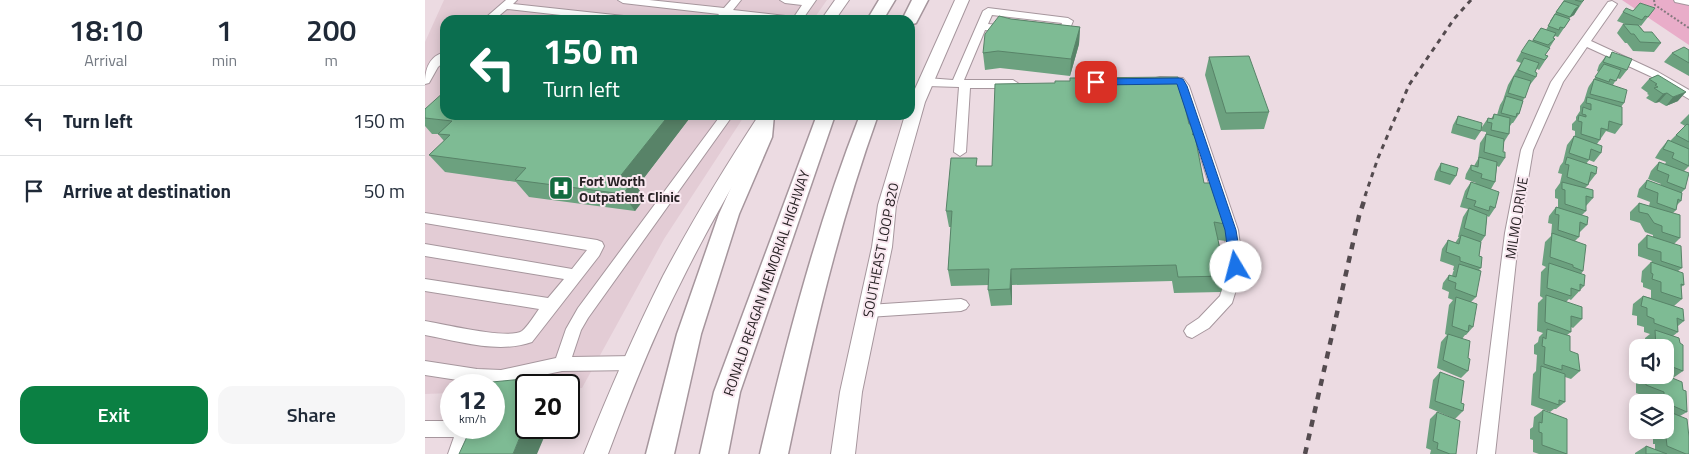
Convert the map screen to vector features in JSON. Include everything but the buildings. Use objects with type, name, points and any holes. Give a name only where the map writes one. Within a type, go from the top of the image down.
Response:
[{"type":"highway","points":[[878,15],[887,0]]},
{"type":"highway","points":[[912,15],[920,0]]},
{"type":"highway","points":[[661,454],[689,334],[729,214],[763,138],[765,120]]},
{"type":"highway","name":"RONALD REAGAN MEMORIAL HIGHWAY","points":[[714,454],[727,392],[824,120]]},
{"type":"highway","points":[[774,454],[794,362],[821,260],[838,203],[867,120]]},
{"type":"main road","points":[[832,15],[842,0]]},
{"type":"main road","name":"SOUTHEAST LOOP 820","points":[[915,109],[962,0]]},
{"type":"main road","points":[[596,454],[655,314],[684,257],[743,151],[763,120]]},
{"type":"main road","name":"SOUTHEAST LOOP 820","points":[[843,454],[851,392],[882,247],[887,205],[912,120]]},
{"type":"main road","name":"SOUTHEAST LOOP 820","points":[[851,392],[853,454]]},
{"type":"street","points":[[604,15],[622,0],[716,15]]},
{"type":"street","points":[[723,15],[736,0]]},
{"type":"street","points":[[785,0],[810,2]]},
{"type":"street","points":[[1679,0],[1689,2]]},
{"type":"street","points":[[801,15],[810,2]]},
{"type":"street","points":[[494,15],[509,3]]},
{"type":"street","name":"MILMO DRIVE","points":[[1486,454],[1512,233],[1527,150],[1557,82],[1612,4]]},
{"type":"street","points":[[961,84],[987,12],[1068,21],[1063,35],[1043,33]]},
{"type":"street","points":[[981,26],[1016,30]]},
{"type":"street","points":[[1584,42],[1655,74],[1689,95]]},
{"type":"street","points":[[425,80],[433,65],[440,59]]},
{"type":"street","points":[[1144,81],[1172,80],[1179,81],[1183,86],[1231,230],[1236,267],[1227,299],[1204,323],[1192,331]]},
{"type":"street","points":[[927,82],[1030,84]]},
{"type":"street","points":[[562,364],[574,329],[583,313],[723,120]]},
{"type":"street","points":[[425,218],[597,246],[525,337],[517,340],[503,341],[425,328]]},
{"type":"street","points":[[425,250],[575,275]]},
{"type":"street","points":[[425,285],[551,305]]},
{"type":"street","points":[[868,311],[961,305]]},
{"type":"street","points":[[425,368],[477,376],[501,377],[562,364],[634,363]]},
{"type":"street","points":[[425,429],[459,429],[464,433],[457,454]]},
{"type":"lane","points":[[509,3],[583,15]]},
{"type":"lane","points":[[960,152],[961,84]]},
{"type":"path","points":[[1654,0],[1655,5],[1689,28]]},
{"type":"shaded area","name":"Fort Worth Outpatient Clinic","points":[[444,0],[827,0],[816,15],[440,15],[440,120],[742,120],[664,239],[582,388],[580,388],[580,374],[515,374],[515,385],[505,385],[505,374],[440,374],[440,393],[425,394],[425,42]]},
{"type":"shaded area","points":[[1622,0],[1689,0],[1689,45]]},
{"type":"railway","points":[[1365,196],[1378,158],[1409,85],[1454,19],[1471,0]]},
{"type":"railway","points":[[1305,454],[1359,216],[1366,195]]},
{"type":"place","name":"Fort Worth Outpatient Clinic","points":[[561,188]]},
{"type":"route","points":[[1096,82],[1172,80],[1179,81],[1183,86],[1231,230],[1236,267]]}]
